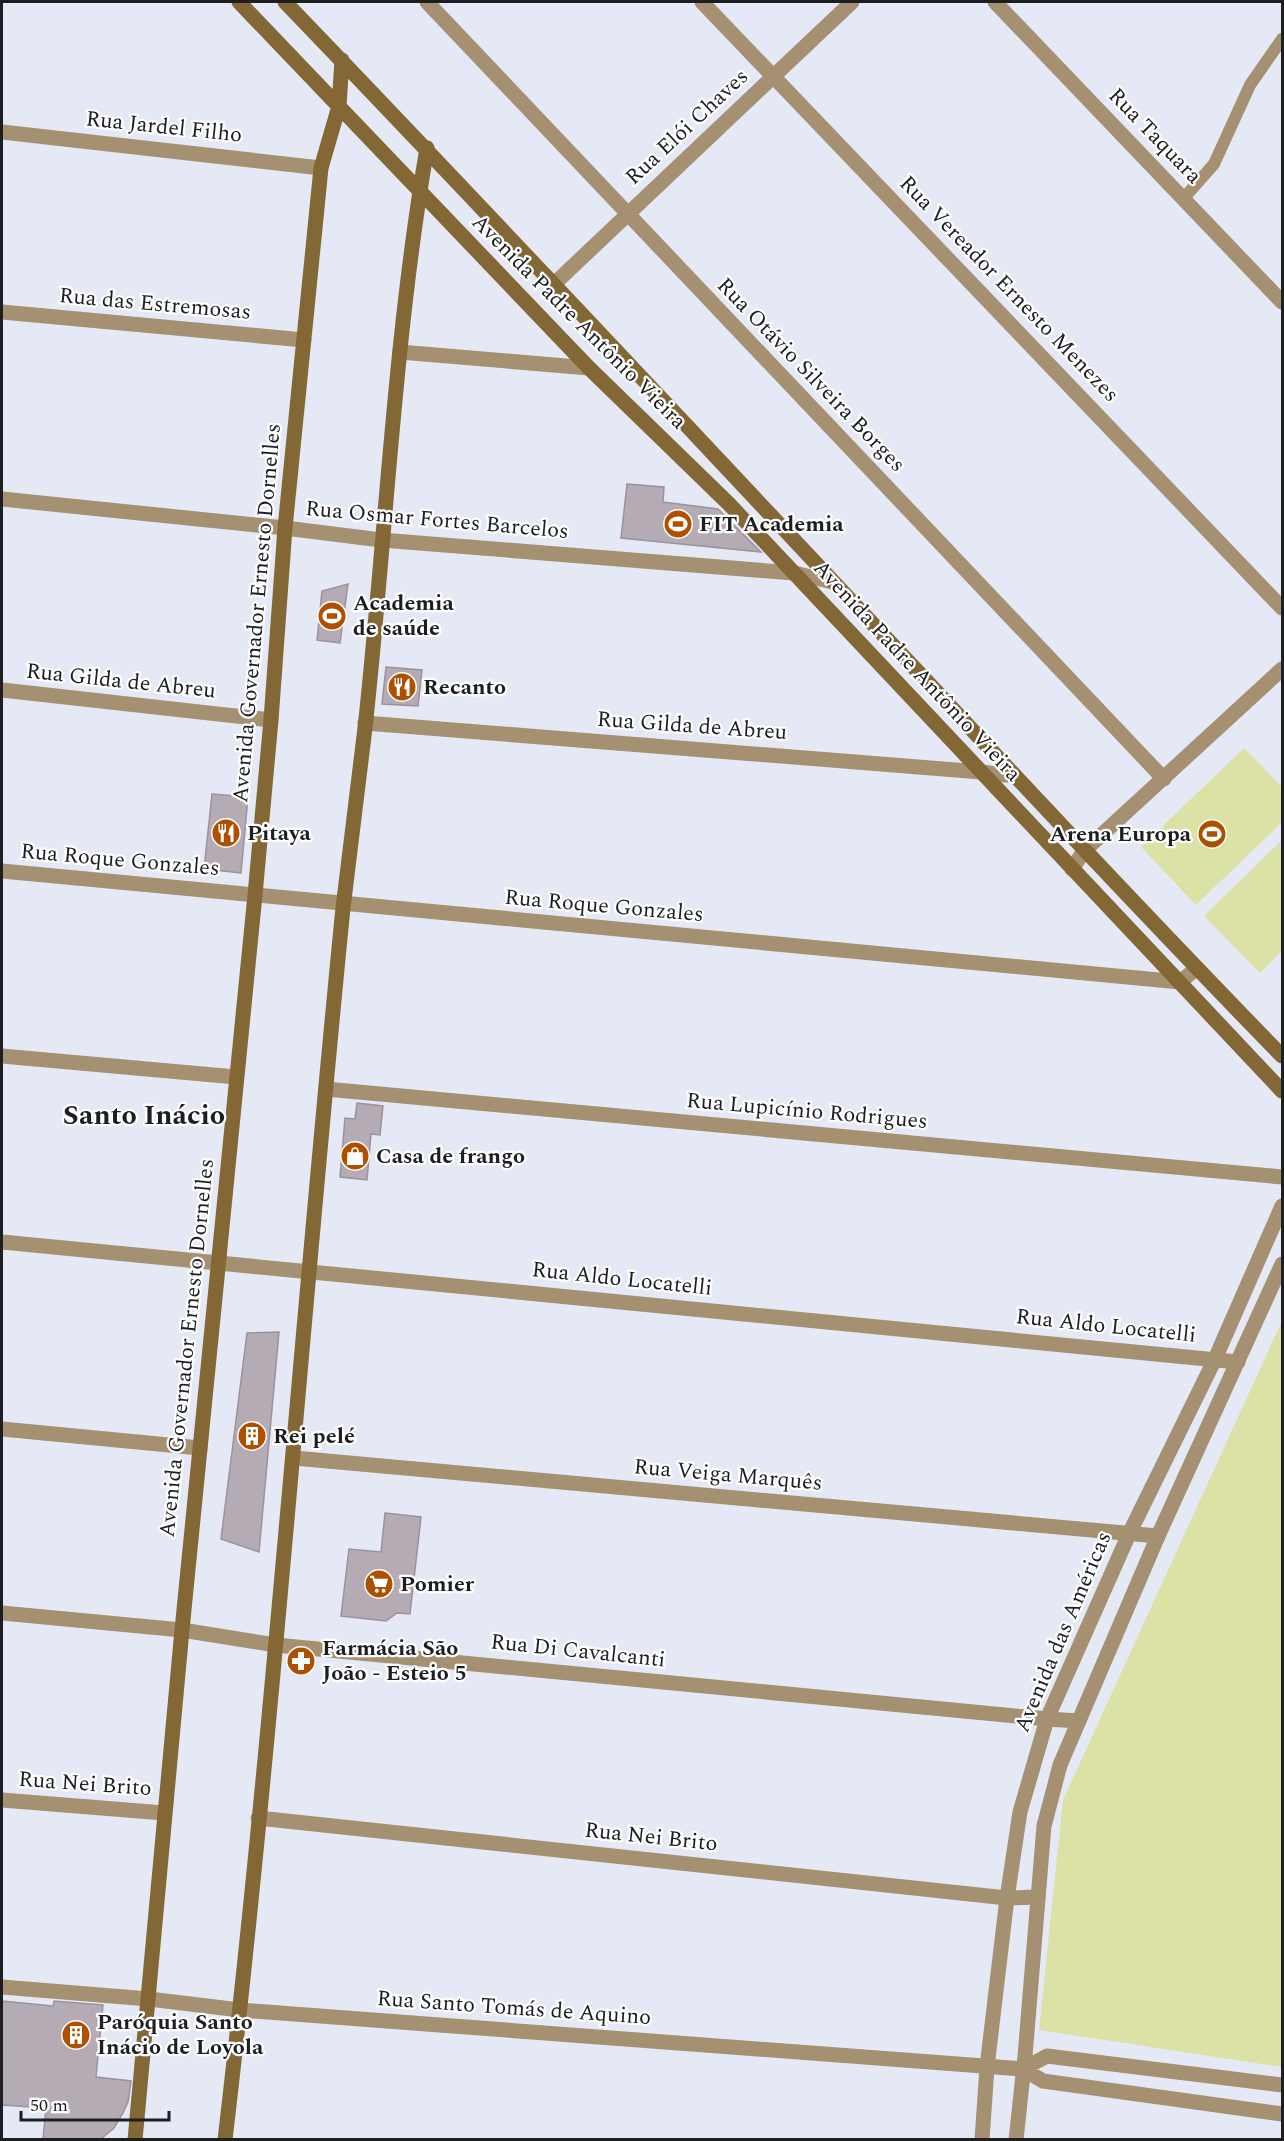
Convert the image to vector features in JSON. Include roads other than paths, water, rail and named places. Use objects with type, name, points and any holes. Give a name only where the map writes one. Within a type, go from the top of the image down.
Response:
[{"type":"main road","name":"Avenida Padre Antônio Vieira","points":[[239,2],[589,368],[729,504],[1282,1091]]},
{"type":"main road","name":"Avenida Padre Antônio Vieira","points":[[285,2],[427,148],[1084,851],[1282,1056]]},
{"type":"main road","name":"Avenida Governador Ernesto Dornelles","points":[[135,2139],[217,1262],[255,895],[285,528],[321,168],[339,106],[342,60]]},
{"type":"main road","points":[[225,2139],[276,1645],[326,1089],[365,723],[400,352],[427,148]]},
{"type":"street","name":"Rua Otávio Silveira Borges","points":[[427,2],[1164,779]]},
{"type":"street","name":"Rua Vereador Ernesto Menezes","points":[[702,2],[1282,608]]},
{"type":"street","name":"Rua Elói Chaves","points":[[553,285],[852,2]]},
{"type":"street","name":"Rua Taquara","points":[[995,2],[1282,302]]},
{"type":"street","name":"Rua Jardel Filho","points":[[2,132],[321,168]]},
{"type":"street","name":"Rua das Estremosas","points":[[2,312],[304,340]]},
{"type":"street","points":[[400,352],[589,368]]},
{"type":"street","name":"Rua Osmar Fortes Barcelos","points":[[2,500],[285,528],[381,540],[794,573],[833,582]]},
{"type":"street","points":[[1072,869],[1084,851],[1282,669]]},
{"type":"street","name":"Rua Gilda de Abreu","points":[[2,690],[271,720]]},
{"type":"street","name":"Rua Gilda de Abreu","points":[[365,723],[1015,776]]},
{"type":"street","name":"Rua Roque Gonzales","points":[[2,871],[1180,982]]},
{"type":"street","points":[[1180,982],[1197,968]]},
{"type":"street","points":[[2,1056],[236,1077]]},
{"type":"street","name":"Rua Lupicínio Rodrigues","points":[[326,1089],[1282,1178]]},
{"type":"street","name":"Avenida das Américas","points":[[982,2139],[987,2067],[1007,1898],[1020,1812],[1047,1719],[1129,1534],[1215,1359],[1282,1206]]},
{"type":"street","name":"Rua Aldo Locatelli","points":[[2,1242],[1238,1362]]},
{"type":"street","points":[[1016,2139],[1044,1826],[1060,1765],[1158,1536],[1282,1264]]},
{"type":"street","points":[[2,1429],[200,1448]]},
{"type":"street","name":"Rua Veiga Marquês","points":[[294,1458],[1158,1536]]},
{"type":"street","name":"Rua Di Cavalcanti","points":[[2,1613],[182,1630],[276,1645],[1079,1721]]},
{"type":"street","name":"Rua Nei Brito","points":[[2,1800],[165,1813]]},
{"type":"street","name":"Rua Nei Brito","points":[[258,1818],[1007,1898],[1038,1897]]},
{"type":"street","name":"Rua Santo Tomás de Aquino","points":[[2,1987],[149,1999],[240,2010],[1023,2069]]},
{"type":"street","points":[[1023,2069],[1047,2055],[1282,2085]]},
{"type":"street","points":[[1023,2069],[1043,2081],[1282,2114]]},
{"type":"lane","points":[[1184,198],[1214,164],[1250,85],[1282,39]]},
{"type":"place","name":"FIT Academia","points":[[678,524]]},
{"type":"place","name":"Academia de saúde","points":[[332,616]]},
{"type":"place","name":"Recanto","points":[[402,687]]},
{"type":"place","name":"Pitaya","points":[[226,833]]},
{"type":"place","name":"Arena Europa","points":[[1212,834]]},
{"type":"place","name":"Casa de frango","points":[[355,1156]]},
{"type":"place","name":"Rei pelé","points":[[252,1436]]},
{"type":"place","name":"Pomier","points":[[379,1584]]},
{"type":"place","name":"Farmácia São João - Esteio 5","points":[[301,1661]]},
{"type":"place","name":"Paróquia Santo Inácio de Loyola","points":[[76,2035]]},
{"type":"district","name":"Santo Inácio","points":[[144,1115]]}]
